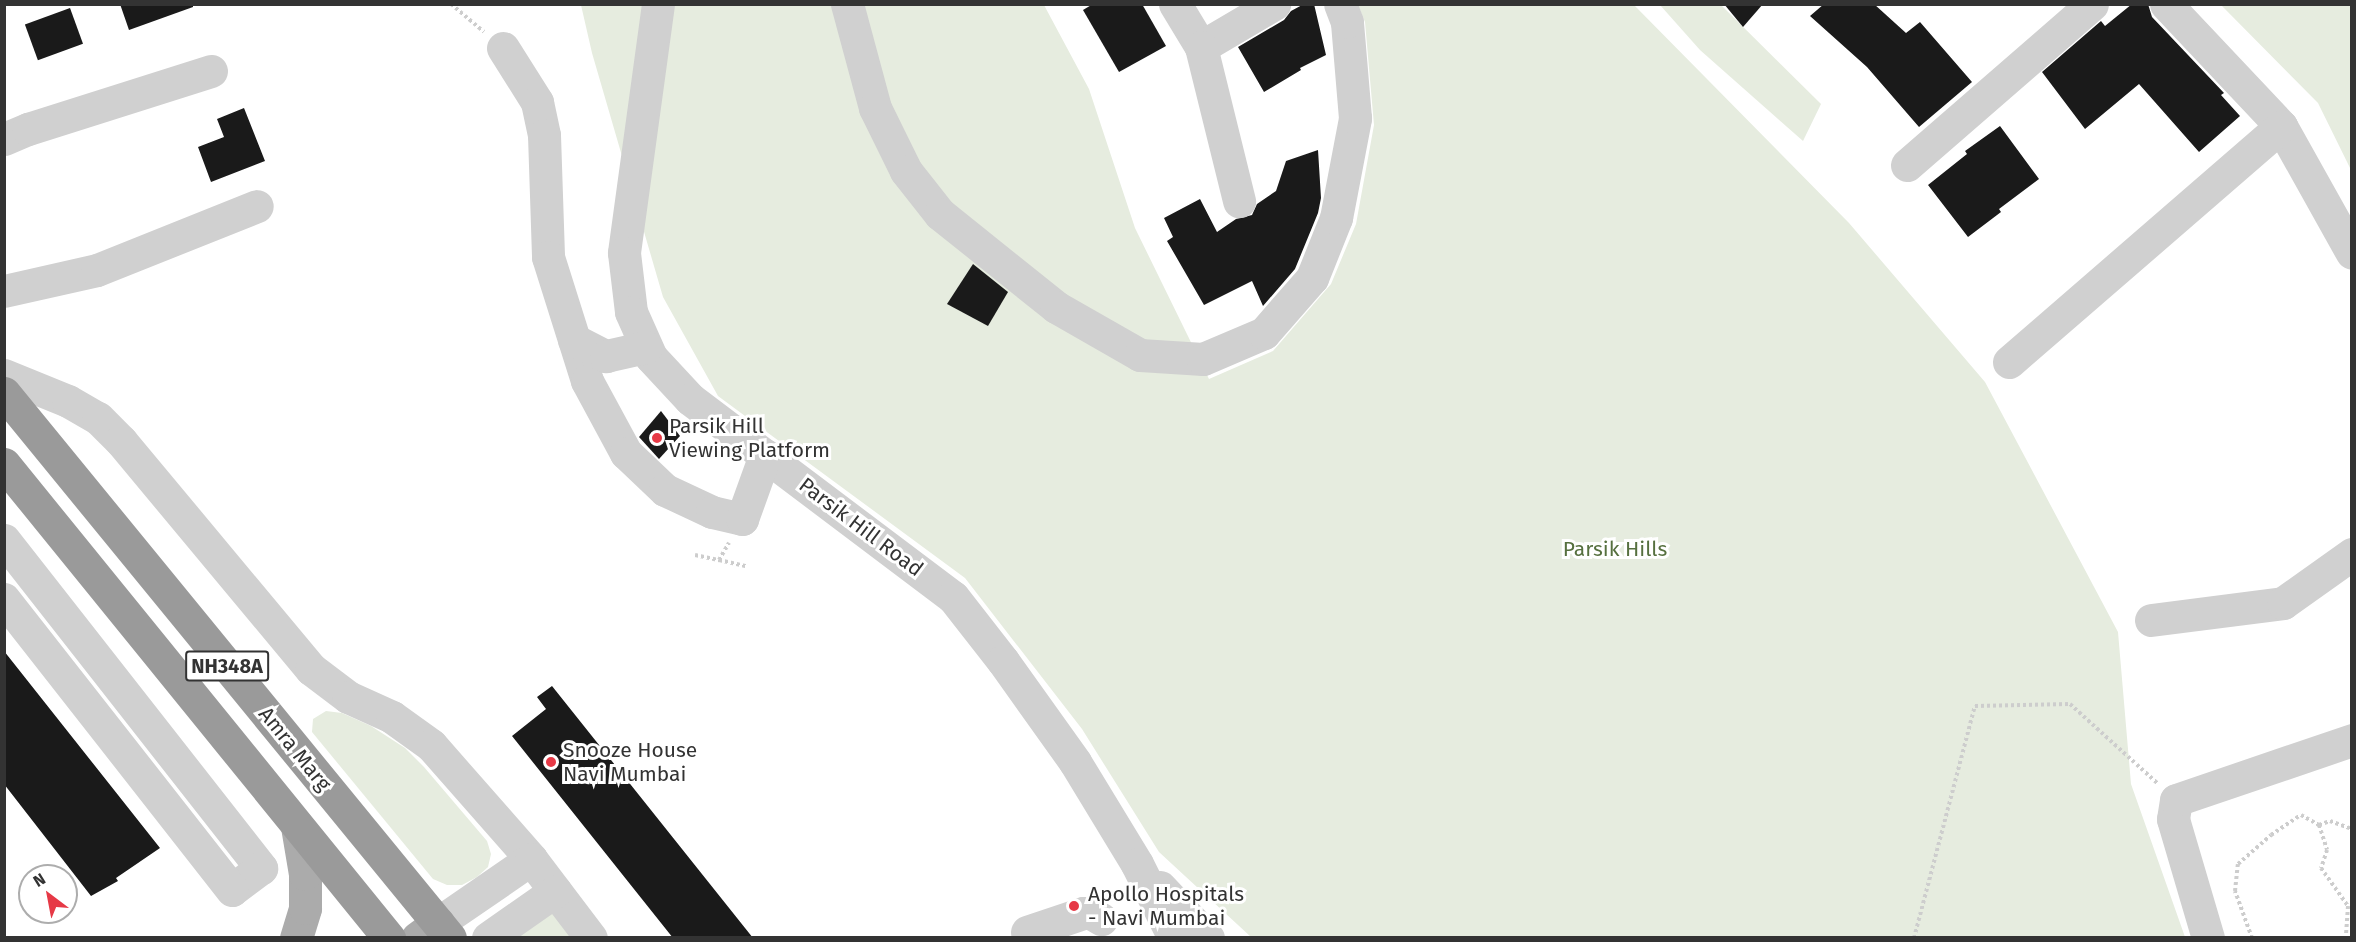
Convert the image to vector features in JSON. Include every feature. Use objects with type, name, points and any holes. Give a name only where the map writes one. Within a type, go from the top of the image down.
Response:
[{"type":"highway","name":"Amra Marg","points":[[4,393],[435,933]]},
{"type":"highway","name":"NH348A","points":[[4,464],[389,938]]},
{"type":"main road","points":[[296,938],[305,908],[305,874],[297,826]]},
{"type":"street","name":"Parsik Hill Road","points":[[658,4],[624,253],[631,312],[651,357],[690,399],[953,597],[1003,661],[1075,762],[1137,864],[1174,938]]},
{"type":"street","points":[[847,4],[875,108],[906,171],[940,214],[1056,307],[1140,355],[1203,359],[1264,333],[1312,278],[1336,218],[1355,118],[1347,22],[1340,4]]},
{"type":"street","points":[[1176,4],[1201,47],[1239,201]]},
{"type":"street","points":[[1201,47],[1274,4]]},
{"type":"street","points":[[1907,165],[2092,4]]},
{"type":"street","points":[[2166,4],[2281,126],[2352,253]]},
{"type":"street","points":[[503,48],[537,102],[544,135],[548,257],[587,381],[626,453],[665,490],[712,512],[742,519],[765,455]]},
{"type":"street","points":[[4,139],[28,129],[211,71]]},
{"type":"street","points":[[2009,362],[2281,126]]},
{"type":"street","points":[[4,291],[97,270],[257,206]]},
{"type":"street","points":[[574,340],[606,357],[646,347]]},
{"type":"street","points":[[4,375],[68,401],[98,418],[121,441],[311,669],[348,697],[392,717],[430,745],[531,859],[591,938]]},
{"type":"street","points":[[4,540],[261,868],[232,890],[4,599]]},
{"type":"street","points":[[2151,620],[2283,603],[2352,554]]},
{"type":"street","points":[[2208,938],[2173,819],[2176,800],[2352,740]]},
{"type":"street","points":[[435,933],[531,859]]},
{"type":"street","points":[[1137,864],[1208,938]]},
{"type":"street","points":[[488,938],[555,891]]},
{"type":"street","points":[[1019,936],[1083,913],[1091,913],[1101,919]]},
{"type":"path","points":[[451,4],[503,48]]},
{"type":"path","points":[[719,560],[742,519]]},
{"type":"path","points":[[695,555],[746,566]]},
{"type":"path","points":[[1914,938],[1974,706],[2070,704],[2176,800]]},
{"type":"path","points":[[2252,938],[2235,891],[2238,864],[2271,835],[2301,815],[2319,825],[2327,850],[2321,868],[2350,907],[2346,938]]},
{"type":"path","points":[[2319,825],[2330,821],[2352,829]]},
{"type":"green space","name":"Parsik Hills","points":[[581,5],[1044,5],[1089,89],[1135,228],[1209,379],[1273,351],[1331,284],[1356,224],[1374,125],[1365,22],[1358,5],[1634,5],[1849,223],[1985,382],[2118,632],[2131,784],[2185,937],[1251,937],[1159,852],[1082,729],[965,578],[718,396],[663,297],[592,53]]},
{"type":"green space","points":[[1660,5],[1721,5],[1821,104],[1803,141],[1700,50]]},
{"type":"green space","points":[[2221,5],[2351,5],[2351,170],[2318,103]]},
{"type":"green space","points":[[326,711],[342,713],[371,726],[405,748],[487,841],[491,854],[488,867],[477,877],[462,885],[447,885],[433,879],[312,732],[313,719]]},
{"type":"green space","points":[[553,906],[580,938],[506,938]]},
{"type":"building","points":[[120,4],[193,4],[193,7],[129,30]]},
{"type":"building","points":[[1093,4],[1142,4],[1166,46],[1119,72],[1083,10]]},
{"type":"building","points":[[1304,4],[1314,4],[1326,55],[1300,68],[1301,70],[1264,92],[1238,47],[1284,20],[1291,11]]},
{"type":"building","points":[[1724,4],[1763,4],[1743,27]]},
{"type":"building","points":[[1824,4],[1874,4],[1906,33],[1920,22],[1972,82],[1919,127],[1867,67],[1810,16]]},
{"type":"building","points":[[2132,4],[2148,4],[2152,17],[2224,93],[2221,95],[2240,116],[2199,152],[2139,84],[2085,129],[2042,72],[2101,21],[2105,26]]},
{"type":"building","points":[[70,8],[83,44],[38,60],[25,24]]},
{"type":"building","points":[[244,108],[265,161],[211,182],[198,147],[224,137],[217,119]]},
{"type":"building","points":[[2000,126],[2039,179],[1999,209],[2001,212],[1968,237],[1928,185],[1967,154],[1965,151]]},
{"type":"building","points":[[1318,150],[1321,198],[1318,213],[1295,269],[1263,306],[1252,281],[1204,305],[1167,241],[1173,237],[1164,218],[1200,199],[1217,232],[1236,219],[1252,215],[1257,204],[1276,191],[1286,161]]},
{"type":"building","points":[[973,264],[1008,292],[988,326],[947,304]]},
{"type":"building","name":"Parsik Hill Viewing Platform","points":[[661,411],[680,436],[659,459],[639,437]]},
{"type":"building","points":[[4,651],[160,848],[116,878],[118,881],[91,896],[78,879],[78,864],[66,864],[4,784]]},
{"type":"building","points":[[552,686],[753,938],[673,938],[512,736],[546,709],[537,697]]},
{"type":"place","name":"Parsik Hill Viewing Platform","points":[[657,438]]},
{"type":"place","name":"Snooze House Navi Mumbai","points":[[551,762]]},
{"type":"place","name":"Apollo Hospitals - Navi Mumbai","points":[[1074,906]]}]
